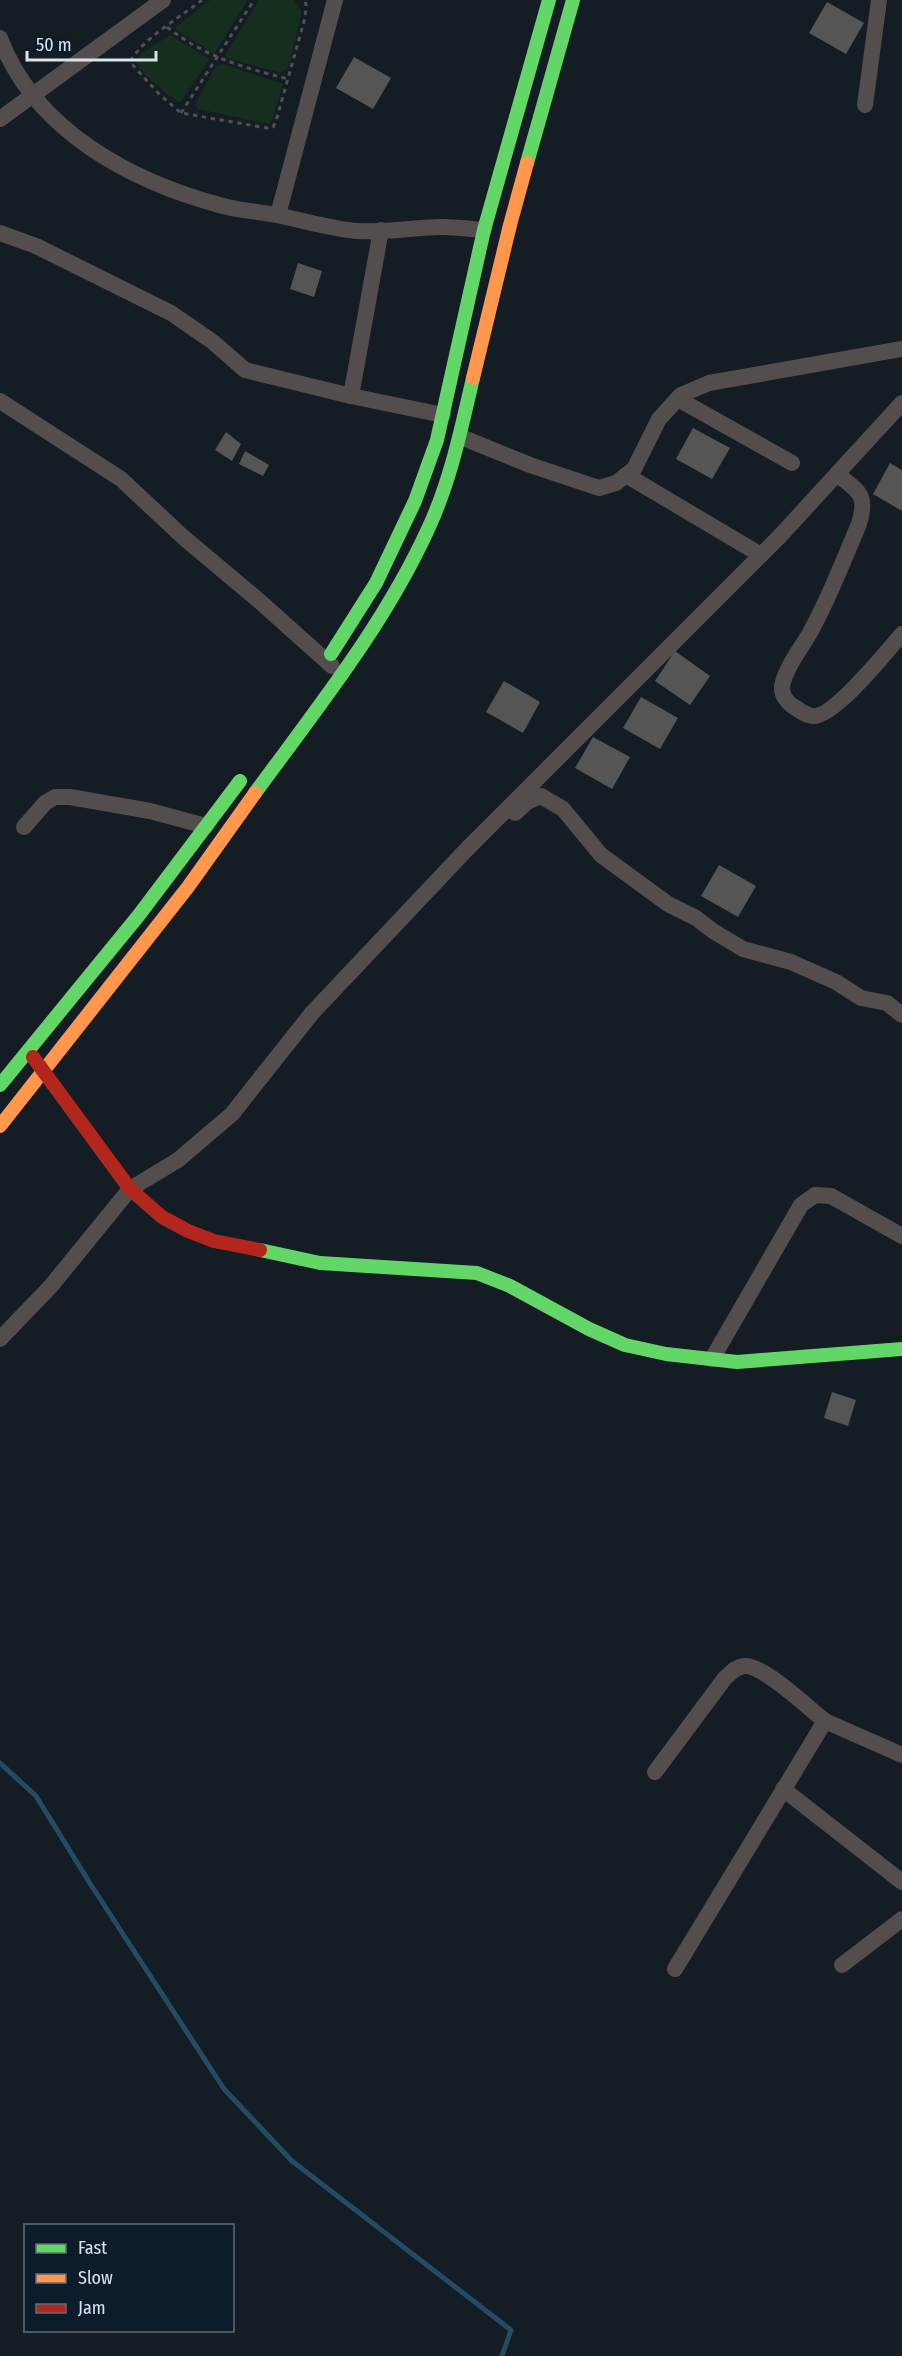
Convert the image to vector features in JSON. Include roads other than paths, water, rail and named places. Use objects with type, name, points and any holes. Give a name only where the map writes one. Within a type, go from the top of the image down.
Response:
[{"type":"main road","points":[[323,667],[376,583],[415,501],[437,440],[484,230],[549,0]]},
{"type":"main road","points":[[0,1126],[188,887],[342,673],[384,613],[400,585],[444,492],[461,437],[510,225],[573,0]]},
{"type":"main road","points":[[0,1085],[139,915],[245,774]]},
{"type":"main road","points":[[28,1051],[130,1189],[162,1217],[188,1231],[214,1241],[320,1263],[477,1273],[510,1286],[589,1329],[625,1345],[666,1354],[737,1362],[902,1349]]},
{"type":"street","points":[[0,119],[163,0]]},
{"type":"street","points":[[279,216],[335,0]]},
{"type":"street","points":[[865,105],[879,0]]},
{"type":"street","points":[[0,38],[5,51],[33,95],[61,126],[83,143],[130,171],[169,190],[225,207],[357,231],[444,227],[484,230]]},
{"type":"street","points":[[351,396],[381,230]]},
{"type":"street","points":[[0,233],[36,246],[171,313],[213,342],[245,370],[351,396],[443,415]]},
{"type":"street","points":[[461,437],[530,465],[598,488],[616,483],[634,469],[659,419],[678,399],[709,383],[902,349]]},
{"type":"street","points":[[678,399],[792,463]]},
{"type":"street","points":[[0,401],[121,479],[183,537],[257,599],[323,667],[342,673]]},
{"type":"street","points":[[0,1339],[51,1286],[130,1189],[178,1160],[232,1114],[312,1013],[467,849],[761,555],[902,404]]},
{"type":"street","points":[[837,474],[861,494],[864,507],[859,524],[813,627],[787,673],[782,688],[785,699],[794,707],[813,716],[822,714],[833,707],[871,671],[902,634]]},
{"type":"street","points":[[626,475],[761,555]]},
{"type":"street","points":[[467,849],[486,839],[527,802],[541,796],[563,809],[601,855],[668,904],[696,918],[713,932],[743,949],[791,962],[827,977],[861,998],[887,1003],[902,1015]]},
{"type":"street","points":[[24,827],[45,802],[55,797],[70,797],[150,811],[206,826]]},
{"type":"street","points":[[712,1359],[801,1205],[814,1195],[831,1196],[902,1236]]},
{"type":"street","points":[[655,1772],[725,1678],[736,1668],[746,1665],[763,1672],[825,1721],[902,1755]]},
{"type":"street","points":[[675,1969],[825,1721]]},
{"type":"street","points":[[783,1789],[902,1882]]},
{"type":"street","points":[[842,1965],[902,1919]]},
{"type":"waterway","points":[[0,1763],[36,1796],[224,2089],[292,2161],[511,2330],[502,2356]]}]
